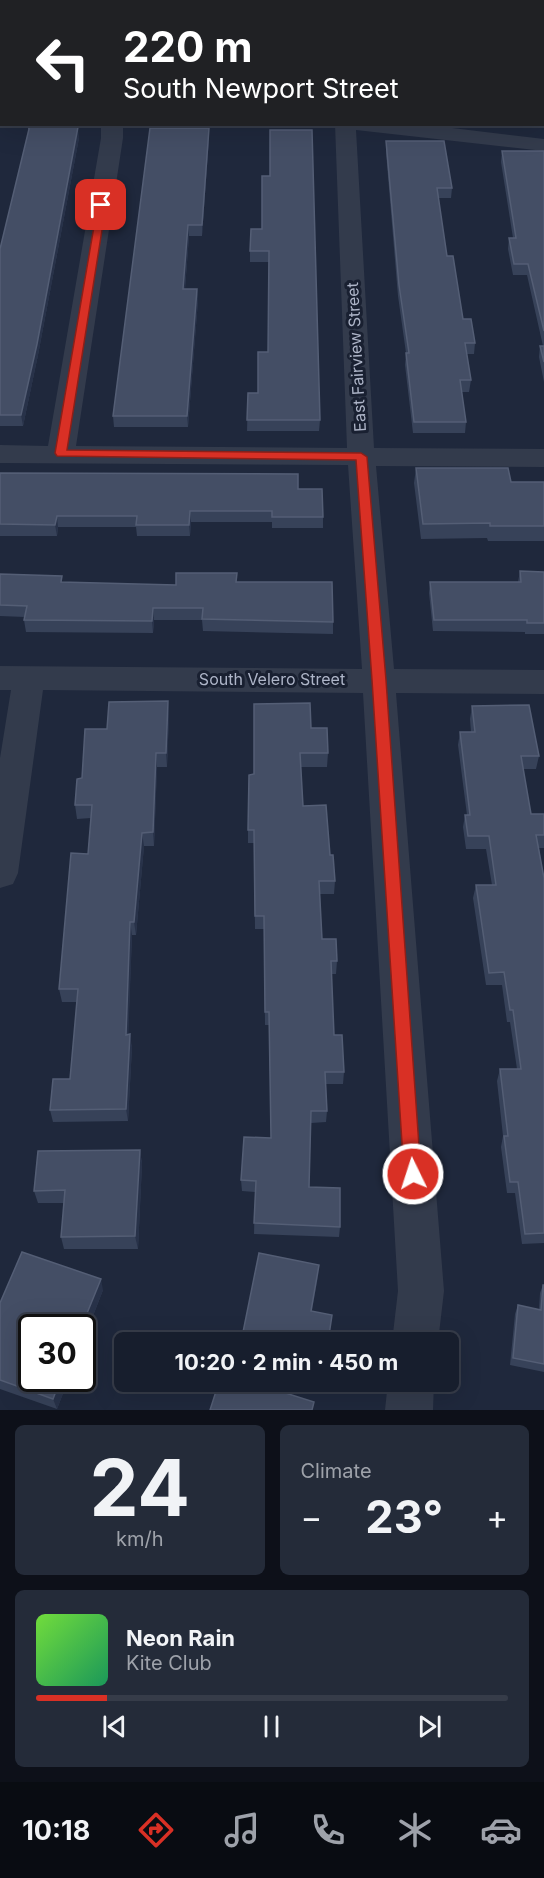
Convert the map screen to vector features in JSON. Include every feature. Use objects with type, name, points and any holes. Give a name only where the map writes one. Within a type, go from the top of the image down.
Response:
[{"type":"street","points":[[61,453],[112,138],[112,126]]},
{"type":"street","name":"East Fairview Street","points":[[345,126],[361,457],[379,680],[421,1291],[416,1332]]},
{"type":"street","points":[[377,126],[544,145]]},
{"type":"street","points":[[463,126],[544,136]]},
{"type":"street","points":[[0,454],[544,458]]},
{"type":"street","points":[[0,873],[14,678]]},
{"type":"street","name":"South Velero Street","points":[[14,678],[544,682]]},
{"type":"street","points":[[409,1410],[410,1392]]},
{"type":"building","points":[[28,126],[78,127],[37,344],[21,415],[0,415],[0,249]]},
{"type":"building","points":[[150,128],[209,128],[202,225],[188,225],[183,289],[197,289],[187,416],[113,416]]},
{"type":"building","points":[[270,130],[312,130],[320,420],[247,420],[248,393],[258,393],[258,352],[268,352],[269,251],[250,251],[251,229],[262,229],[262,176],[270,176]]},
{"type":"building","points":[[386,141],[444,141],[452,188],[437,188],[447,256],[453,256],[463,319],[471,319],[475,343],[465,343],[471,380],[460,380],[466,422],[414,422],[406,353],[409,353],[399,285]]},
{"type":"building","points":[[502,151],[544,151],[544,331],[528,264],[514,264],[509,238],[516,238]]},
{"type":"building","points":[[540,346],[544,346],[544,362]]},
{"type":"building","points":[[416,468],[508,468],[511,482],[544,482],[544,526],[490,526],[490,523],[423,524]]},
{"type":"building","points":[[0,473],[298,474],[298,489],[322,489],[323,517],[272,517],[272,511],[190,511],[189,525],[136,525],[137,516],[57,516],[55,525],[0,524]]},
{"type":"building","points":[[520,571],[544,572],[544,623],[527,623],[527,620],[434,620],[430,582],[521,582]]},
{"type":"building","points":[[176,573],[237,573],[236,582],[332,582],[333,622],[202,619],[203,608],[153,608],[152,621],[24,620],[27,606],[0,605],[0,574],[62,576],[61,582],[176,585]]},
{"type":"building","points":[[168,701],[166,753],[156,753],[153,832],[142,833],[134,922],[130,922],[126,1035],[130,1034],[126,1109],[50,1110],[53,1079],[70,1079],[78,989],[59,989],[71,853],[88,854],[92,805],[75,805],[77,779],[82,778],[85,729],[107,729],[109,702]]},
{"type":"building","points":[[310,703],[311,728],[327,728],[328,753],[300,753],[303,806],[326,805],[330,855],[333,855],[335,881],[319,881],[322,939],[336,939],[337,961],[331,961],[334,1035],[342,1035],[344,1072],[325,1072],[327,1111],[311,1111],[309,1187],[340,1188],[340,1227],[254,1223],[256,1181],[241,1180],[244,1137],[271,1138],[269,1012],[265,1012],[264,916],[255,916],[254,830],[248,830],[249,775],[254,774],[254,704]]},
{"type":"building","points":[[529,705],[539,756],[521,756],[531,814],[544,814],[544,835],[536,835],[544,878],[544,1233],[525,1234],[518,1182],[510,1182],[504,1136],[508,1136],[500,1069],[521,1069],[513,1010],[510,1010],[504,972],[489,973],[476,885],[496,885],[489,836],[468,836],[465,815],[470,815],[460,732],[475,732],[472,706]]},
{"type":"building","points":[[140,1150],[135,1236],[61,1237],[65,1190],[34,1191],[38,1151]]},
{"type":"building","points":[[22,1252],[101,1279],[87,1314],[18,1314],[18,1386],[0,1380],[0,1303]]},
{"type":"building","points":[[259,1253],[319,1265],[311,1311],[332,1315],[329,1332],[243,1332]]},
{"type":"building","points":[[543,1285],[544,1364],[513,1358],[518,1305],[541,1310]]},
{"type":"building","points":[[33,1392],[56,1392],[53,1399]]},
{"type":"building","points":[[216,1392],[282,1392],[314,1402],[312,1410],[210,1410]]},
{"type":"route","points":[[101,205],[61,453],[361,457],[379,680],[413,1174]]}]
